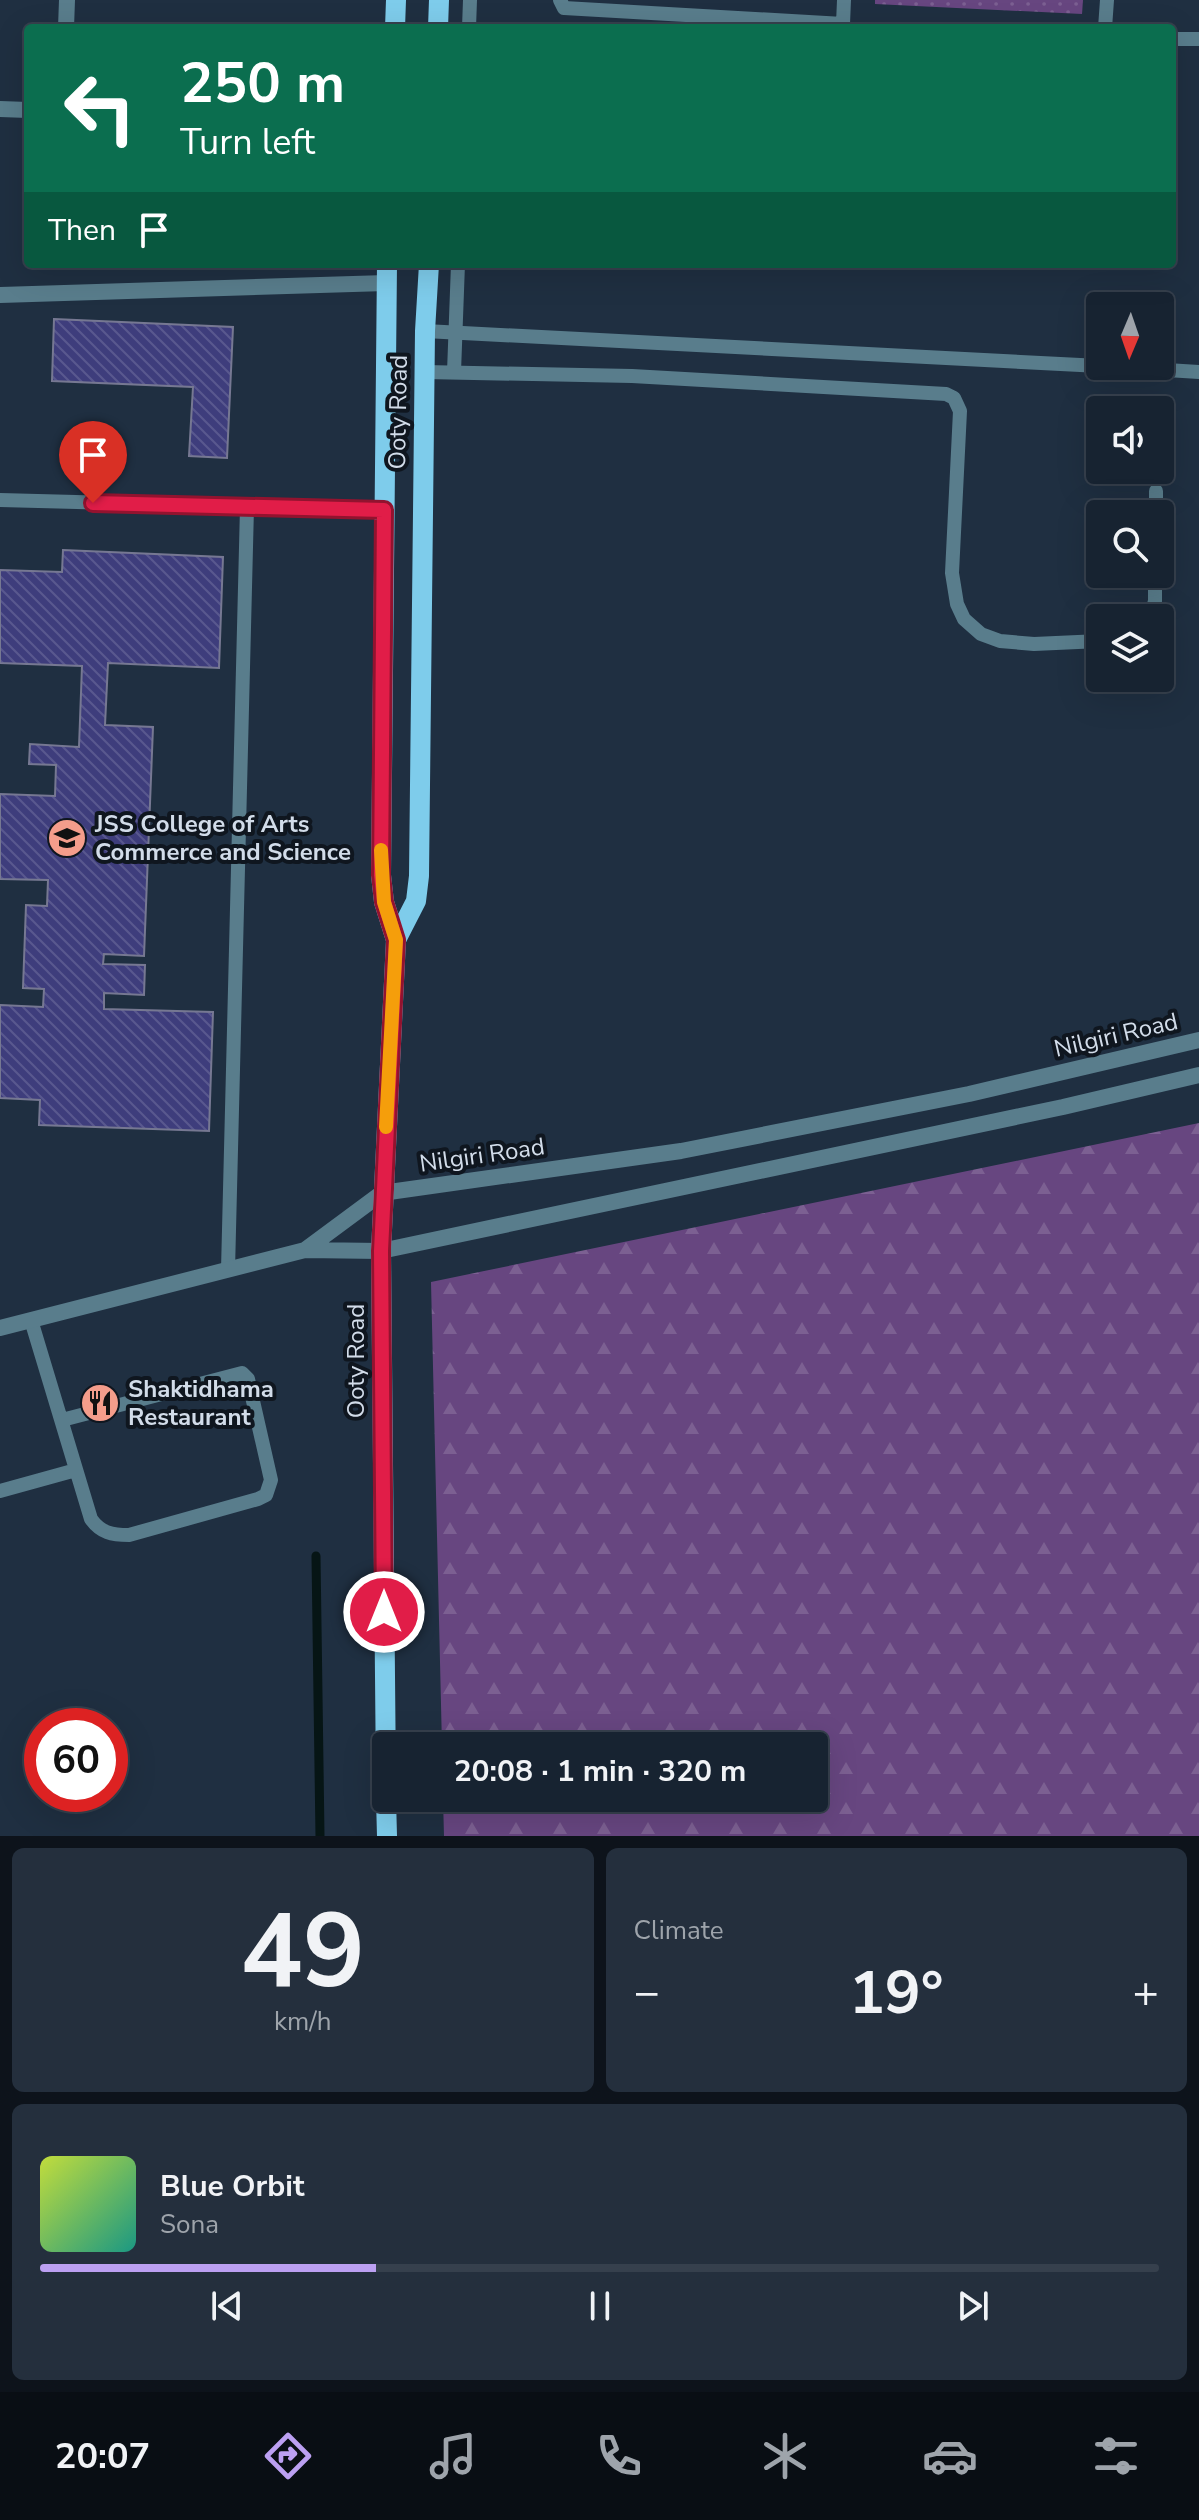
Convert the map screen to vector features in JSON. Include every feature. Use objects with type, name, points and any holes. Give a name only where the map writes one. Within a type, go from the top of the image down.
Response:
[{"type":"main road","points":[[395,24],[396,0]]},
{"type":"main road","points":[[438,24],[439,0]]},
{"type":"main road","name":"Ooty Road","points":[[396,940],[416,901],[419,876],[425,331],[429,268]]},
{"type":"main road","name":"Ooty Road","points":[[386,273],[381,875],[384,902],[396,940],[381,1251],[386,1732]]},
{"type":"main road","points":[[386,1812],[387,1836]]},
{"type":"street","points":[[66,24],[67,0]]},
{"type":"street","points":[[0,109],[24,110]]},
{"type":"street","points":[[0,295],[386,273]]},
{"type":"street","name":"Nilgiri Road","points":[[305,1250],[382,1193],[681,1151],[969,1094],[1199,1040]]},
{"type":"street","points":[[0,1328],[305,1250],[381,1251],[1063,1107],[1199,1075]]},
{"type":"lane","points":[[469,24],[470,0]]},
{"type":"lane","points":[[560,0],[564,8],[843,24],[844,0]]},
{"type":"lane","points":[[1105,24],[1107,0]]},
{"type":"lane","points":[[1176,39],[1199,39]]},
{"type":"lane","points":[[454,372],[458,268]]},
{"type":"lane","points":[[425,331],[1086,365]]},
{"type":"lane","points":[[1174,370],[1199,372]]},
{"type":"lane","points":[[425,372],[632,376],[946,394],[954,398],[960,411],[952,573],[957,604],[964,619],[981,634],[1000,641],[1034,644],[1086,642]]},
{"type":"lane","points":[[1156,491],[1156,500]]},
{"type":"lane","points":[[0,500],[384,510]]},
{"type":"lane","points":[[228,1270],[247,507]]},
{"type":"lane","points":[[31,1320],[91,1519],[98,1529],[113,1535],[129,1535],[258,1499],[266,1495],[271,1480],[248,1379],[242,1373],[62,1420]]},
{"type":"lane","points":[[0,1491],[76,1470]]},
{"type":"green space","points":[[875,0],[1083,0],[1082,14],[875,4]]},
{"type":"green space","points":[[1199,1123],[1199,1836],[444,1836],[443,1812],[828,1812],[828,1732],[442,1732],[431,1282]]},
{"type":"building","points":[[54,319],[233,327],[227,458],[189,456],[193,387],[52,381]]},
{"type":"building","points":[[63,550],[223,557],[219,668],[108,663],[105,725],[153,727],[144,956],[104,954],[103,964],[145,965],[144,995],[104,993],[104,1009],[213,1012],[209,1131],[39,1125],[40,1100],[0,1098],[0,1005],[43,1007],[44,989],[23,988],[26,905],[47,906],[48,880],[0,879],[0,794],[55,796],[56,765],[29,764],[30,744],[79,747],[82,666],[0,663],[0,570],[62,572]]},
{"type":"waterway","points":[[316,1556],[320,1836]]},
{"type":"slow traffic","points":[[381,850],[384,902],[396,940],[386,1127]]},
{"type":"place","name":"JSS College of Arts Commerce and Science","points":[[67,838]]},
{"type":"place","name":"Shaktidhama Restaurant","points":[[100,1403]]},
{"type":"route","points":[[93,503],[384,510],[381,875],[384,902],[396,940],[382,1193],[384,1612]]}]
